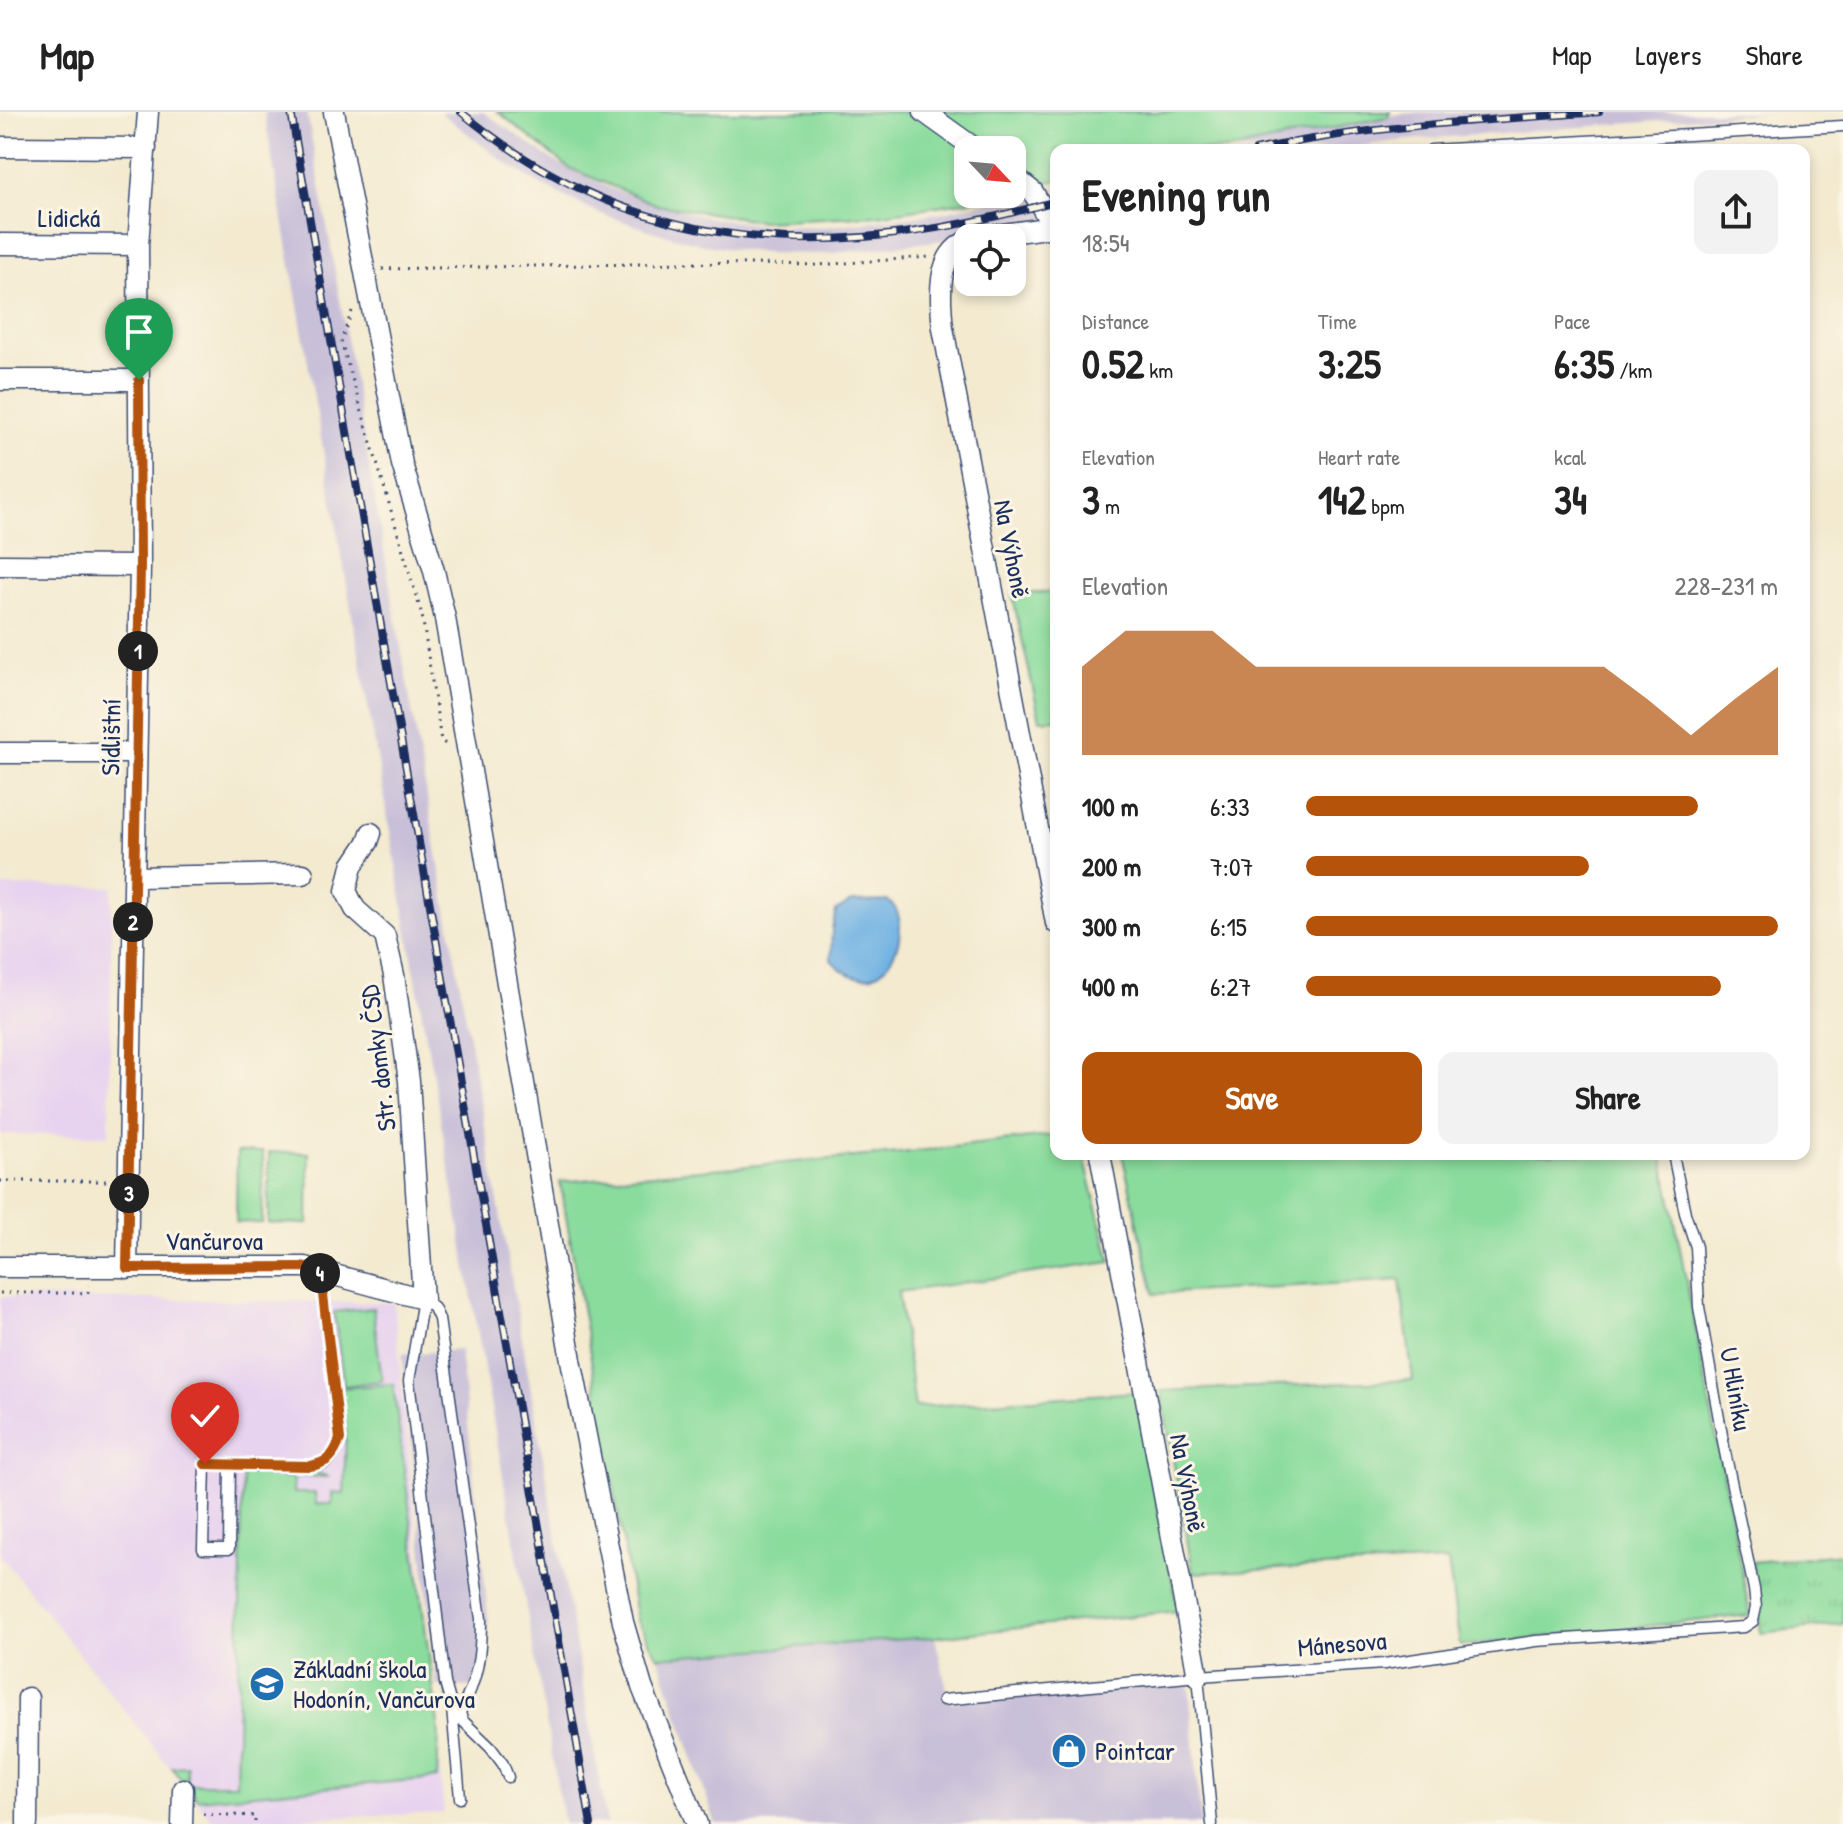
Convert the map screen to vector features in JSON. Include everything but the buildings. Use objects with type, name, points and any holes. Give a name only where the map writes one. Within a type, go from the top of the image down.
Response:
[{"type":"street","name":"Sídlištní","points":[[127,1268],[140,566],[138,245],[148,112]]},
{"type":"street","points":[[334,112],[402,464],[445,618],[571,1360],[623,1622],[642,1687],[697,1824]]},
{"type":"street","points":[[924,112],[957,136]]},
{"type":"street","points":[[0,147],[146,148]]},
{"type":"street","points":[[1026,186],[1033,192],[1050,220]]},
{"type":"street","points":[[1026,231],[1050,228]]},
{"type":"street","name":"Lidická","points":[[0,244],[138,245]]},
{"type":"street","points":[[950,256],[954,252]]},
{"type":"street","name":"Na Výhoně","points":[[950,256],[943,275],[940,299],[943,328],[1050,891]]},
{"type":"street","points":[[0,380],[139,380]]},
{"type":"street","points":[[0,565],[140,566]]},
{"type":"street","points":[[0,753],[136,753]]},
{"type":"street","name":"Str. domky ČSD","points":[[371,833],[352,866],[346,891],[355,909],[385,936],[394,975],[409,1081],[423,1299]]},
{"type":"street","points":[[134,877],[303,874]]},
{"type":"street","name":"Na Výhoně","points":[[1101,1160],[1198,1676]]},
{"type":"street","name":"Vančurova","points":[[0,1267],[305,1267],[423,1299]]},
{"type":"street","points":[[27,1824],[28,1698]]},
{"type":"street","points":[[182,1818],[183,1789]]},
{"type":"lane","points":[[1545,144],[1843,126]]},
{"type":"lane","name":"U Hliníku","points":[[1674,1160],[1685,1213],[1696,1247],[1699,1307],[1754,1589],[1756,1607],[1753,1621],[1744,1627]]},
{"type":"lane","points":[[230,1464],[229,1549],[203,1549],[205,1464],[230,1464],[310,1466],[324,1464],[335,1453],[340,1439],[320,1269]]},
{"type":"lane","points":[[460,1798],[456,1710],[468,1697],[481,1658],[481,1619],[439,1319],[434,1308],[423,1299],[409,1381],[445,1683],[456,1710],[462,1720],[503,1764],[508,1777]]},
{"type":"lane","name":"Mánesova","points":[[943,1700],[1198,1676],[1384,1664],[1536,1641],[1744,1627]]},
{"type":"lane","name":"Na Výhoně","points":[[1198,1676],[1212,1824]]},
{"type":"path","points":[[468,759],[441,741],[422,615],[341,341],[366,279],[686,263],[817,265],[950,256]]},
{"type":"path","points":[[0,1181],[118,1181]]},
{"type":"path","points":[[182,1818],[255,1816],[255,1824]]},
{"type":"shaded area","points":[[264,112],[307,112],[607,1824],[564,1824]]},
{"type":"shaded area","points":[[440,112],[483,112],[554,161],[609,188],[710,218],[768,226],[825,227],[962,208],[1026,208],[1026,194],[1050,189],[1050,218],[1022,224],[954,224],[954,238],[944,240],[826,254],[765,253],[704,245],[655,232],[599,213],[541,185],[501,160]]},
{"type":"shaded area","points":[[1421,112],[1776,112],[1374,144],[1221,144],[1294,127]]},
{"type":"shaded area","points":[[0,886],[112,887],[109,1135],[0,1134]]},
{"type":"shaded area","name":"Základní škola Hodonín, Vančurova","points":[[0,1297],[394,1303],[444,1813],[213,1821],[0,1555]]},
{"type":"shaded area","points":[[460,1350],[489,1625],[477,1687],[437,1686],[402,1354]]},
{"type":"shaded area","points":[[935,1637],[950,1702],[1188,1676],[1201,1824],[716,1824],[658,1657]]},
{"type":"green space","points":[[498,112],[1390,112],[1388,117],[1257,144],[1050,144],[1050,181],[1043,182],[1026,180],[1026,136],[954,136],[954,203],[878,215],[763,221],[657,205],[569,168]]},
{"type":"green space","points":[[1050,592],[1050,719],[1040,720],[1012,594]]},
{"type":"green space","points":[[1050,1136],[1050,1160],[1085,1160],[1111,1262],[898,1292],[915,1407],[1136,1392],[1178,1611],[935,1637],[658,1657],[637,1621],[560,1182],[901,1153]]},
{"type":"green space","points":[[237,1152],[263,1152],[262,1223],[236,1222]]},
{"type":"green space","points":[[269,1152],[309,1153],[308,1224],[268,1223]]},
{"type":"green space","points":[[1123,1160],[1663,1160],[1750,1615],[1460,1646],[1448,1561],[1193,1573],[1161,1391],[1413,1380],[1400,1280],[1154,1294]]},
{"type":"green space","points":[[373,1308],[382,1381],[344,1386],[334,1312]]},
{"type":"green space","points":[[393,1384],[439,1732],[437,1778],[197,1799],[172,1767],[187,1766],[187,1784],[236,1784],[243,1470],[310,1470],[329,1477],[294,1476],[293,1493],[315,1493],[316,1504],[332,1504],[332,1492],[344,1493],[346,1432],[341,1388]]},
{"type":"green space","points":[[1843,1554],[1843,1624],[1761,1633],[1752,1562]]},
{"type":"water","points":[[888,901],[897,912],[900,927],[898,944],[891,959],[880,971],[866,977],[850,974],[831,960],[836,911],[851,902]]},
{"type":"railway","points":[[291,112],[591,1824]]},
{"type":"railway","points":[[461,112],[530,161],[600,198],[672,222],[745,236],[820,239],[897,234],[976,221],[1050,202]]},
{"type":"railway","points":[[1288,144],[1383,129],[1599,112]]},
{"type":"place","name":"Základní škola Hodonín, Vančurova","points":[[267,1684]]},
{"type":"place","name":"Pointcar","points":[[1069,1751]]},
{"type":"route","points":[[139,380],[140,566],[127,1268],[320,1269],[340,1439],[335,1453],[324,1464],[205,1464]]}]
